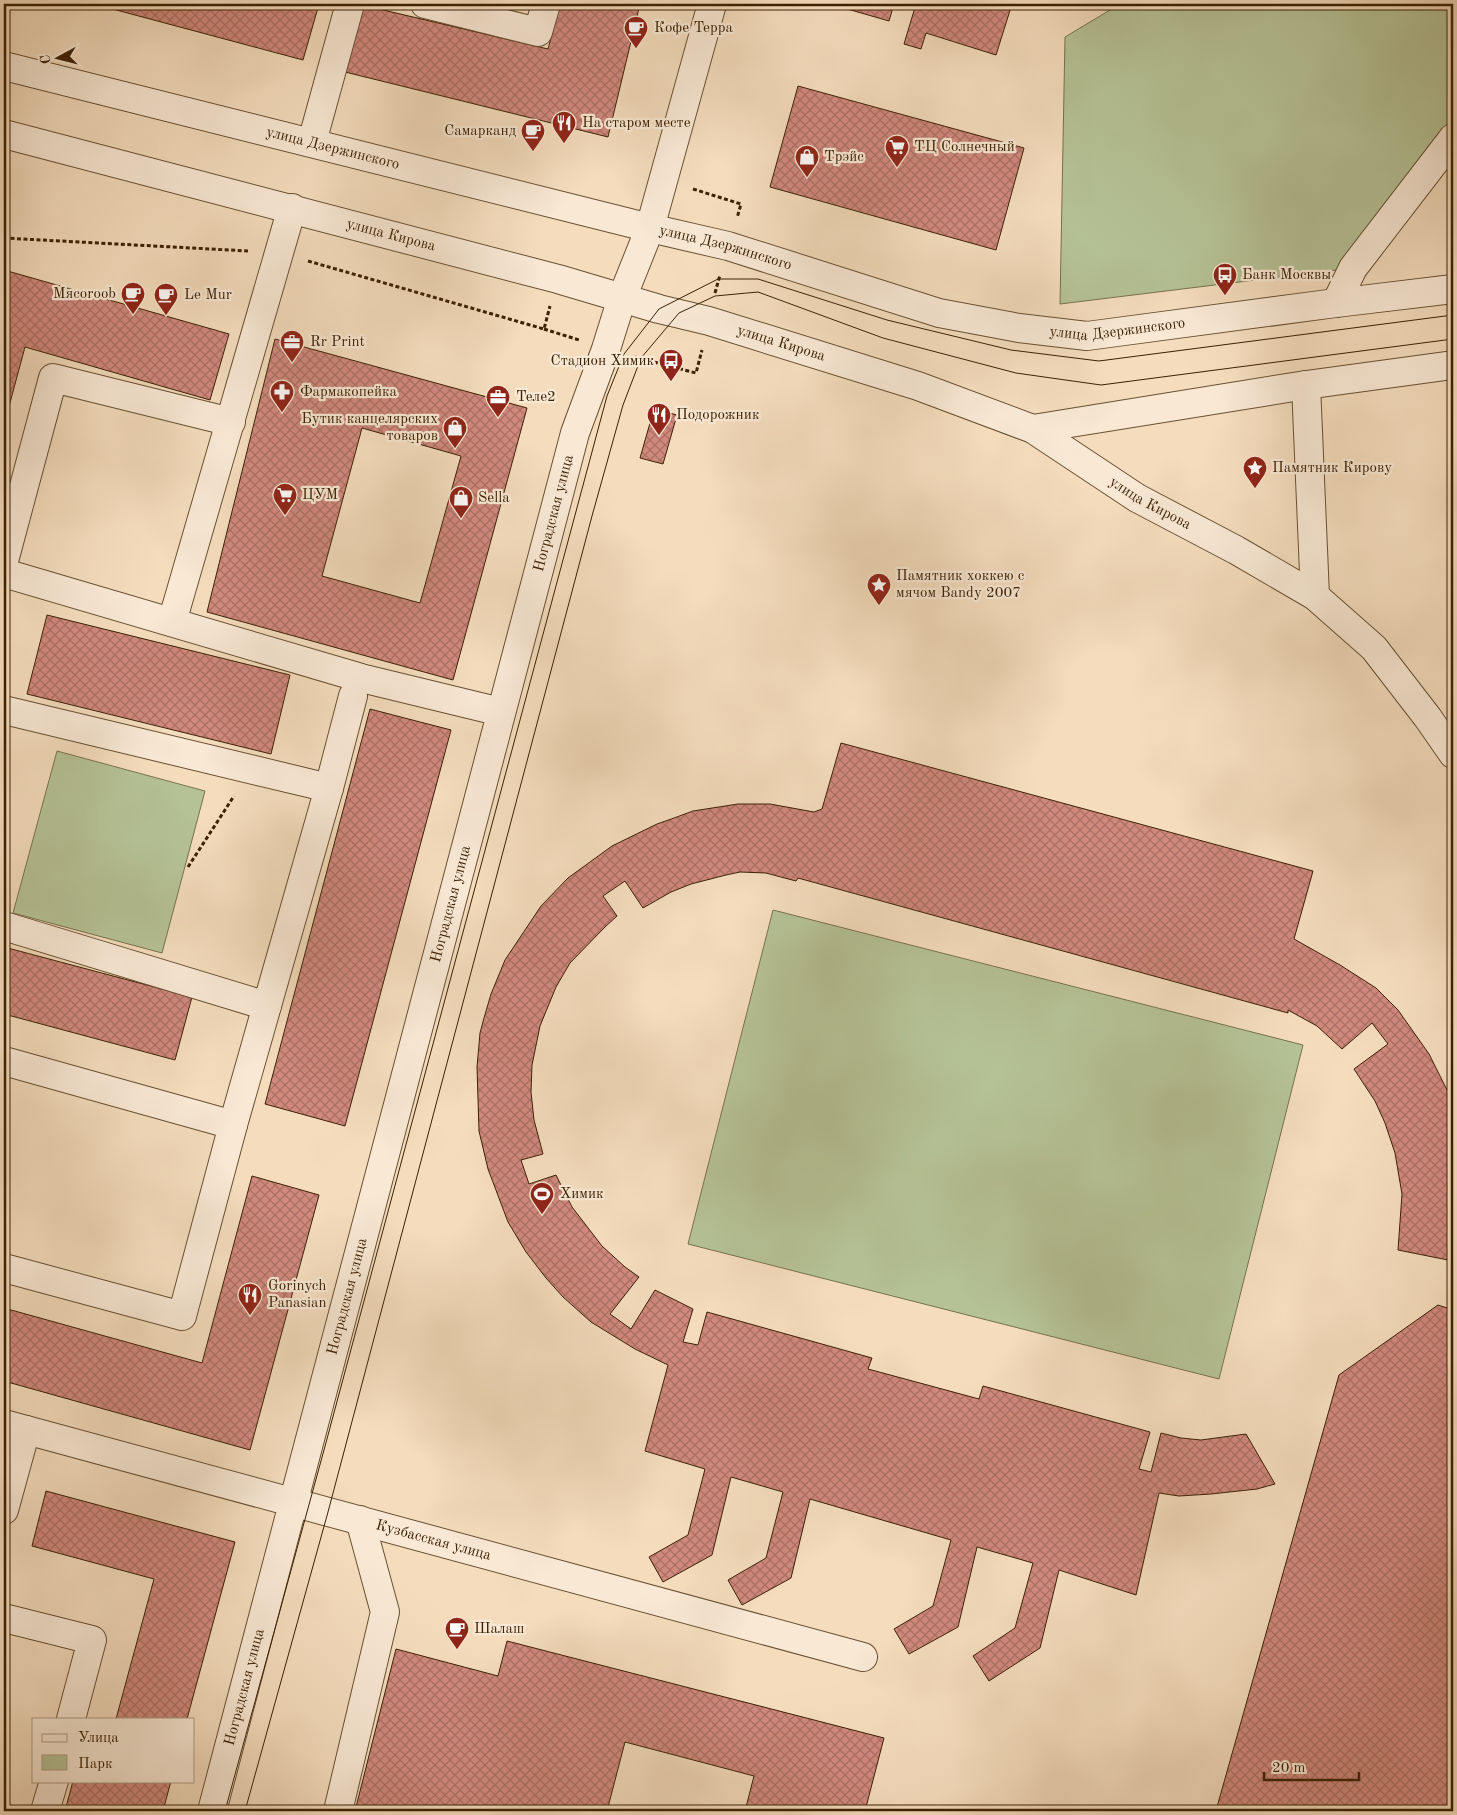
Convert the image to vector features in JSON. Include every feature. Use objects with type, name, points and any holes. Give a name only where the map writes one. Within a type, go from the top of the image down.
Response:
[{"type":"street","points":[[312,142],[350,4]]},
{"type":"street","points":[[424,4],[538,32],[546,4]]},
{"type":"street","name":"Ноградская улица","points":[[212,1811],[574,433],[606,348],[622,298],[650,228],[712,4]]},
{"type":"street","name":"улица Дзержинского","points":[[4,66],[728,246],[939,313],[1019,328],[1087,336],[1453,289]]},
{"type":"street","name":"улица Кирова","points":[[4,134],[292,208],[709,321],[918,386],[1033,429],[1137,498],[1236,550],[1315,596],[1374,648],[1453,754]]},
{"type":"street","points":[[1336,303],[1354,268],[1453,138]]},
{"type":"street","points":[[172,622],[292,208]]},
{"type":"street","points":[[1033,429],[1453,365]]},
{"type":"street","points":[[4,561],[52,378],[231,422]]},
{"type":"street","points":[[1306,386],[1315,596]]},
{"type":"street","points":[[4,573],[361,678],[501,712]]},
{"type":"street","points":[[4,1268],[182,1316],[233,1125],[329,788],[353,696]]},
{"type":"street","points":[[4,710],[329,788]]},
{"type":"street","points":[[4,926],[267,1006]]},
{"type":"street","points":[[4,1061],[233,1125]]},
{"type":"street","points":[[4,1510],[15,1427]]},
{"type":"street","name":"Кузбасская улица","points":[[15,1427],[863,1657]]},
{"type":"street","points":[[338,1811],[385,1612],[360,1520]]},
{"type":"street","points":[[4,1618],[92,1640],[71,1718]]},
{"type":"street","points":[[45,1811],[54,1782]]},
{"type":"path","points":[[4,238],[279,253],[544,329],[558,279]]},
{"type":"path","points":[[188,867],[238,790]]},
{"type":"green space","points":[[1120,4],[1453,4],[1453,129],[1353,268],[1060,304],[1065,37]]},
{"type":"green space","points":[[57,751],[205,791],[162,953],[13,913]]},
{"type":"green space","points":[[773,910],[1303,1045],[1219,1379],[688,1244]]},
{"type":"building","points":[[94,4],[319,4],[303,60]]},
{"type":"building","points":[[358,4],[548,49],[560,4],[640,4],[608,137],[337,70]]},
{"type":"building","points":[[830,4],[894,4],[889,21]]},
{"type":"building","points":[[916,4],[1012,4],[996,55],[926,33],[921,49],[904,44]]},
{"type":"building","name":"ТЦ Солнечный","points":[[798,86],[1024,148],[996,250],[770,187]]},
{"type":"building","points":[[4,270],[229,334],[210,400],[25,347],[4,425]]},
{"type":"building","name":"ЦУМ","points":[[275,339],[527,408],[453,680],[207,612]],"holes":[[[362,428],[461,456],[420,603],[322,576]]]},
{"type":"building","name":"Подорожник","points":[[654,409],[677,415],[663,464],[640,458]]},
{"type":"building","points":[[47,615],[290,675],[271,754],[27,694]]},
{"type":"building","points":[[370,709],[451,730],[345,1126],[265,1104]]},
{"type":"building","name":"Химик","points":[[841,743],[1313,871],[1294,939],[1376,988],[1398,1010],[1429,1054],[1453,1102],[1453,1261],[1398,1250],[1402,1194],[1395,1153],[1375,1101],[1354,1069],[1388,1044],[1372,1023],[1342,1049],[1317,1026],[1288,1010],[1288,1013],[798,878],[796,881],[766,873],[740,872],[691,884],[671,892],[643,908],[625,881],[603,896],[617,916],[570,963],[556,987],[540,1026],[532,1065],[531,1092],[534,1120],[543,1154],[521,1160],[529,1184],[556,1175],[572,1207],[602,1246],[639,1277],[610,1314],[631,1329],[655,1290],[693,1309],[683,1342],[698,1345],[707,1312],[872,1358],[868,1369],[979,1399],[983,1386],[1150,1432],[1139,1469],[1151,1472],[1161,1433],[1201,1440],[1246,1434],[1275,1484],[1257,1489],[1211,1494],[1179,1496],[1159,1493],[1136,1595],[1059,1570],[1040,1648],[989,1681],[973,1656],[1015,1628],[1033,1563],[977,1547],[958,1627],[909,1654],[894,1629],[933,1606],[951,1540],[810,1499],[791,1578],[742,1605],[728,1580],[766,1558],[783,1492],[731,1477],[712,1555],[663,1582],[649,1557],[688,1535],[705,1469],[645,1451],[668,1365],[635,1349],[591,1322],[563,1297],[546,1278],[526,1252],[508,1222],[488,1169],[479,1131],[477,1067],[480,1033],[484,1018],[491,994],[505,960],[541,906],[568,878],[612,846],[657,824],[693,811],[738,804],[770,804],[814,812],[822,809]]},
{"type":"building","points":[[4,947],[192,997],[175,1060],[4,1014]]},
{"type":"building","points":[[252,1176],[319,1195],[250,1450],[4,1381],[4,1308],[202,1363]]},
{"type":"building","points":[[1438,1305],[1453,1310],[1453,1811],[1219,1811],[1217,1807],[1339,1375]]},
{"type":"building","points":[[46,1491],[235,1542],[187,1718],[116,1718],[154,1579],[32,1546]]},
{"type":"building","points":[[507,1641],[884,1738],[865,1811],[745,1811],[754,1776],[625,1742],[607,1811],[355,1811],[396,1649],[498,1676]]},
{"type":"building","points":[[73,1782],[171,1782],[163,1811],[65,1811]]},
{"type":"tram line","points":[[225,1811],[607,396],[624,354],[659,309],[718,279],[758,279],[887,320],[1011,350],[1099,361],[1453,315]]},
{"type":"tram line","points":[[245,1811],[328,1512],[592,516],[623,405],[641,358],[679,313],[715,296],[758,292],[883,338],[1016,373],[1101,385],[1453,339]]},
{"type":"place","name":"Кофе Терра","points":[[636,49]]},
{"type":"place","name":"На старом месте","points":[[564,144]]},
{"type":"place","name":"Самарканд","points":[[533,152]]},
{"type":"place","name":"ТЦ Солнечный","points":[[897,168]]},
{"type":"place","name":"Трэйс","points":[[807,178]]},
{"type":"place","name":"Банк Москвы","points":[[1225,296]]},
{"type":"place","name":"Мясоroob","points":[[133,315]]},
{"type":"place","name":"Le Mur","points":[[166,316]]},
{"type":"place","name":"Rr Print","points":[[292,363]]},
{"type":"place","name":"Стадион Химик","points":[[671,382]]},
{"type":"place","name":"Фармакопейка","points":[[282,413]]},
{"type":"place","name":"Теле2","points":[[498,418]]},
{"type":"place","name":"Подорожник","points":[[659,436]]},
{"type":"place","name":"Бутик канцелярских товаров","points":[[455,449]]},
{"type":"place","name":"Памятник Кирову","points":[[1255,489]]},
{"type":"place","name":"ЦУМ","points":[[285,516]]},
{"type":"place","name":"Sella","points":[[461,519]]},
{"type":"place","name":"Памятник хоккею с мячом Bandy 2007","points":[[879,606]]},
{"type":"place","name":"Химик","points":[[542,1215]]},
{"type":"place","name":"Gorinych Panasian","points":[[250,1316]]},
{"type":"place","name":"Шалаш","points":[[457,1650]]}]
